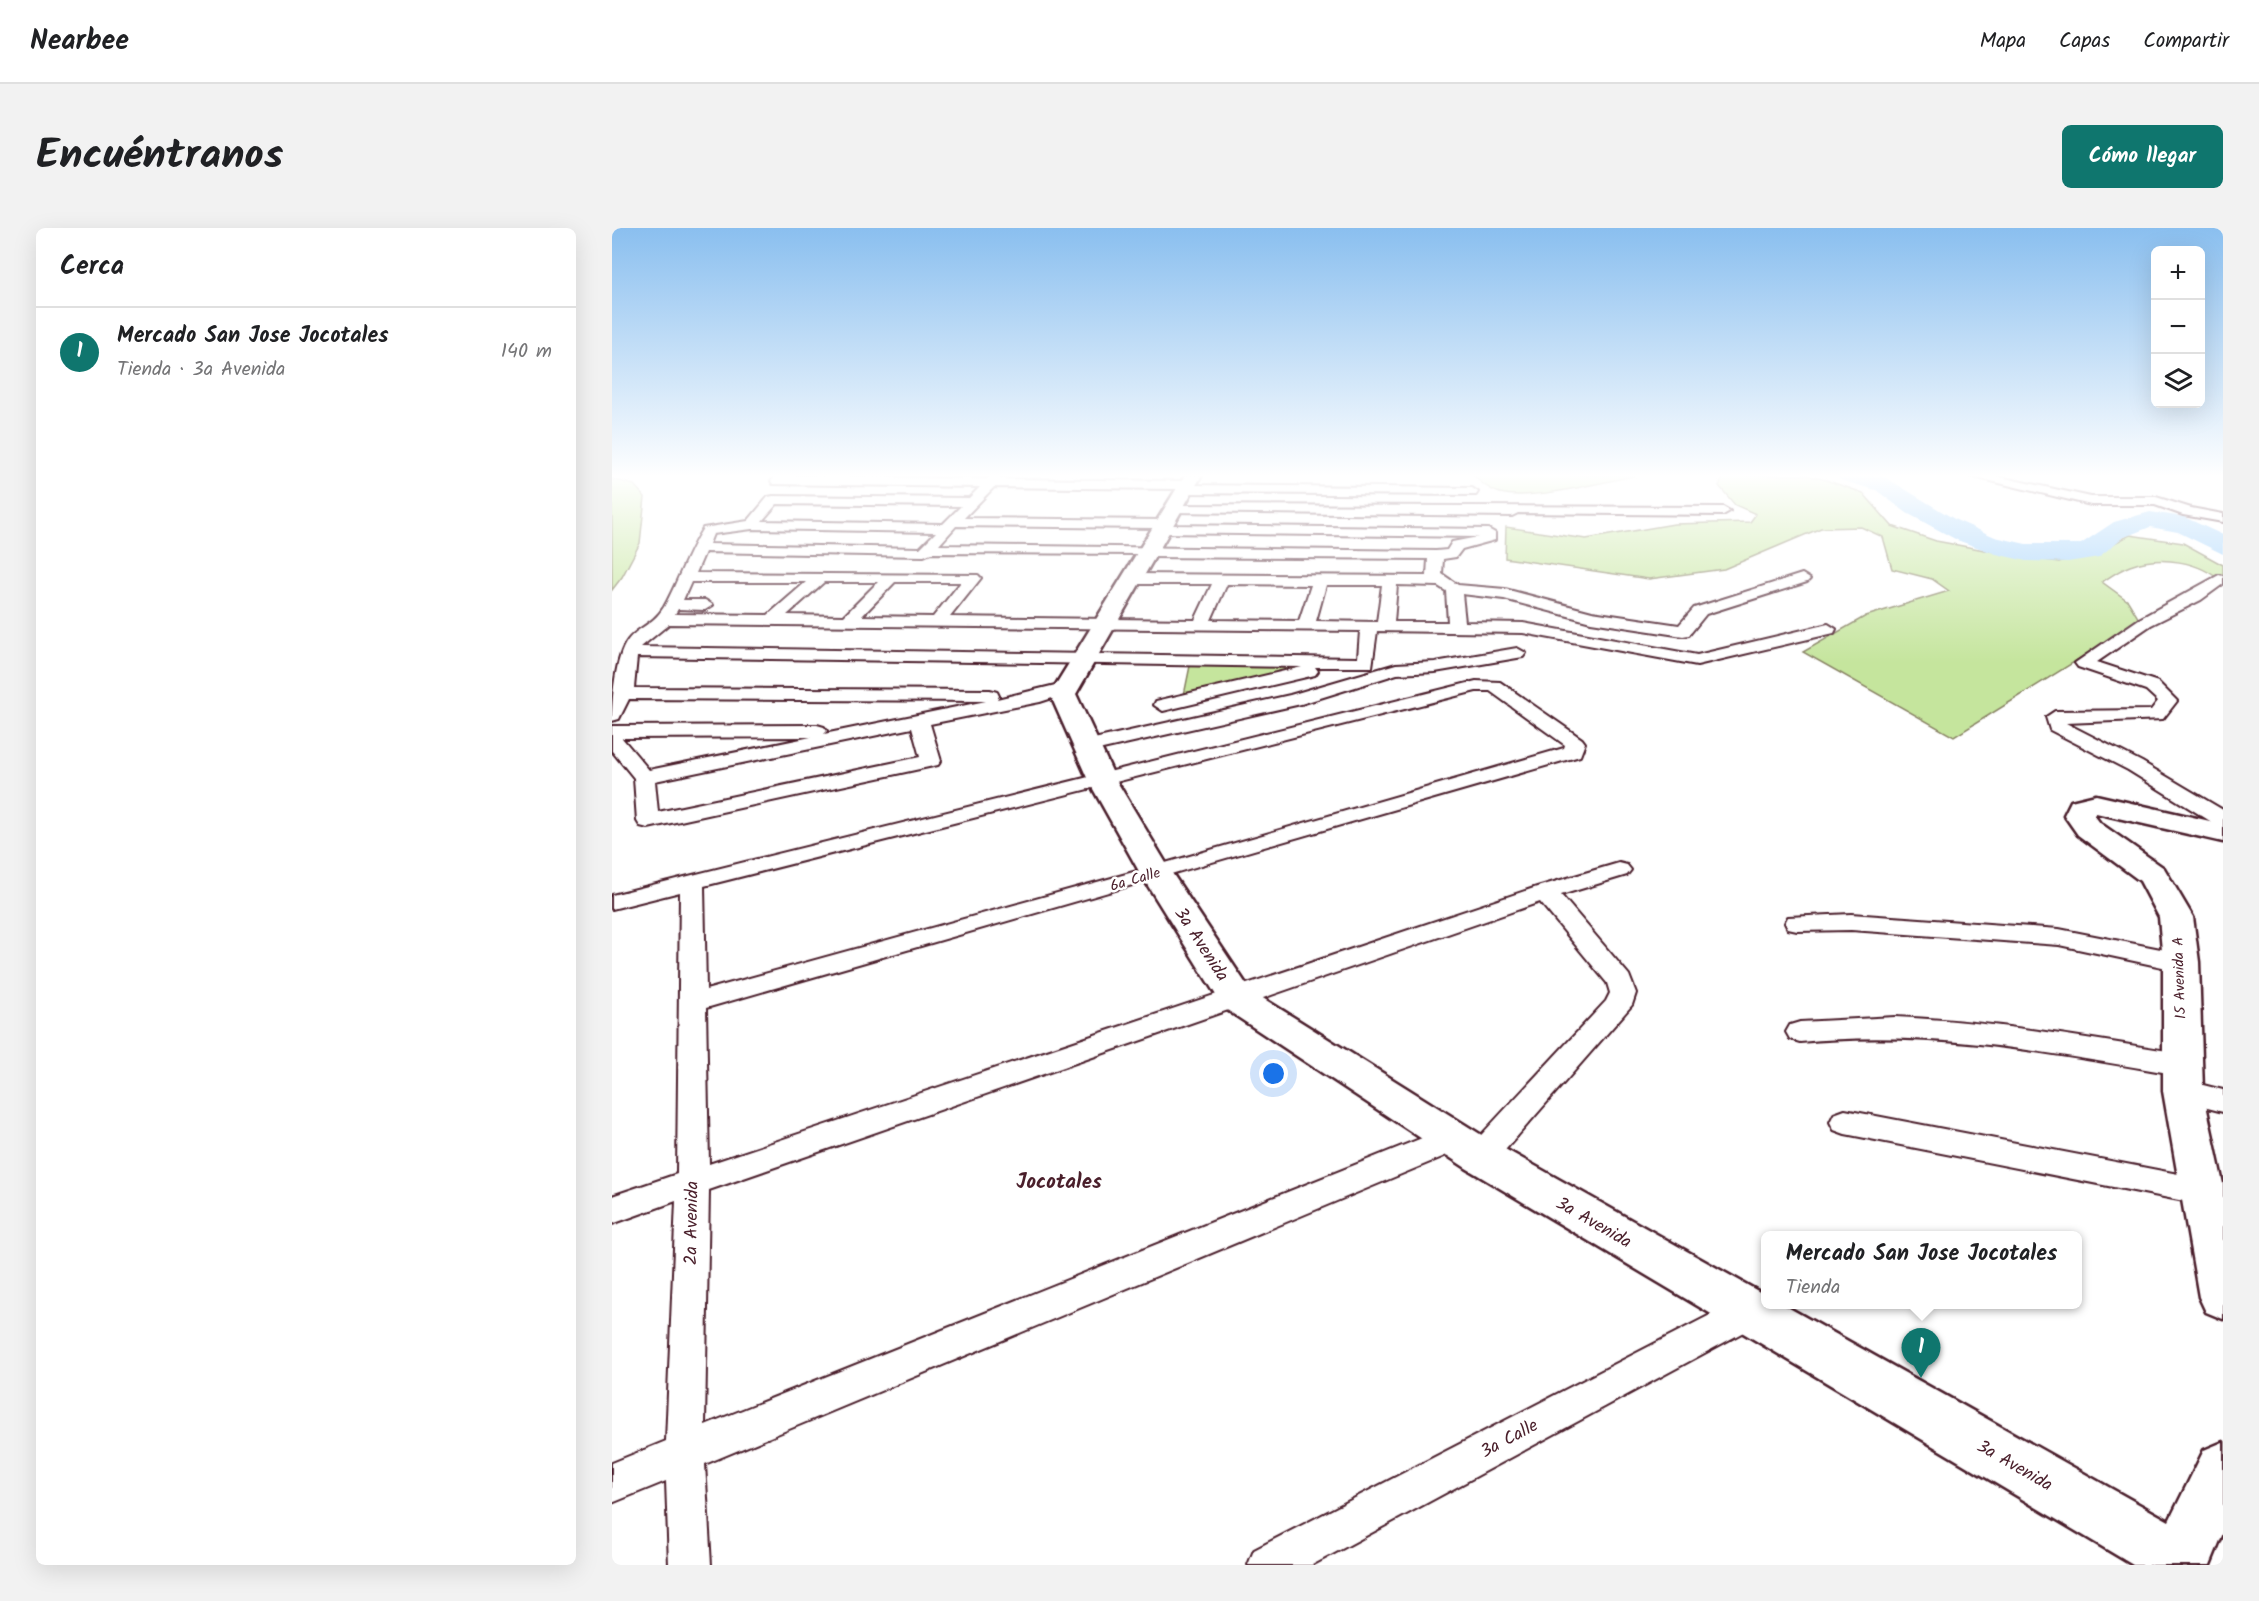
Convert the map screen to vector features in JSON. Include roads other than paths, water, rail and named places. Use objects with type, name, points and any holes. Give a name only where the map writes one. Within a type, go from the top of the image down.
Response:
[{"type":"street","points":[[612,715],[623,693],[628,676],[629,652],[635,642],[659,626],[663,620],[705,537]]},
{"type":"street","points":[[700,548],[924,552],[938,537]]},
{"type":"street","points":[[644,777],[1040,696],[1068,687],[1157,537]]},
{"type":"street","points":[[927,549],[1436,555],[1451,554],[1457,545],[1489,537]]},
{"type":"street","points":[[1436,555],[1434,575],[1447,585],[1457,628]]},
{"type":"street","points":[[686,577],[973,578],[937,622]]},
{"type":"street","points":[[771,620],[821,577]]},
{"type":"street","points":[[848,621],[892,577]]},
{"type":"street","points":[[1132,579],[1390,581],[1447,585],[1505,594],[1591,617],[1683,631],[1700,611],[1802,579]]},
{"type":"street","points":[[1201,625],[1221,580]]},
{"type":"street","points":[[2219,580],[2195,597],[2145,622],[2084,663],[2152,686],[2168,701],[2156,715],[2096,718],[2055,717],[2057,726],[2135,766],[2223,819]]},
{"type":"street","points":[[1306,626],[1320,581]]},
{"type":"street","points":[[629,652],[1366,663],[1390,581]]},
{"type":"street","points":[[673,604],[788,606]]},
{"type":"street","points":[[663,620],[1523,628],[1697,660],[1828,629]]},
{"type":"street","points":[[612,902],[693,881],[1093,763],[1396,669],[1435,667],[1517,653]]},
{"type":"street","points":[[813,695],[849,656]]},
{"type":"street","points":[[1182,700],[1191,661]]},
{"type":"street","points":[[1163,705],[1349,662]]},
{"type":"street","name":"6a Calle","points":[[692,1003],[1156,873],[1573,752],[1575,743],[1494,686],[1484,685],[1093,763]]},
{"type":"street","name":"3a Avenida","points":[[1068,687],[1063,694],[1093,763],[1156,873],[1237,999],[1467,1148],[2181,1563]]},
{"type":"street","points":[[623,693],[1040,696]]},
{"type":"street","points":[[612,738],[644,777],[648,821],[931,761],[920,721]]},
{"type":"street","points":[[612,732],[873,731]]},
{"type":"street","name":"15 Avenida A","points":[[2223,833],[2122,808],[2096,804],[2081,807],[2079,815],[2089,829],[2153,875],[2176,917],[2181,962],[2181,1078],[2223,1297]]},
{"type":"street","points":[[612,1210],[1237,999],[1545,892],[1619,870]]},
{"type":"street","name":"2a Avenida","points":[[690,1565],[685,1453],[693,1184],[693,881]]},
{"type":"street","points":[[612,1483],[1467,1148],[1618,1005],[1623,993],[1620,981],[1545,892]]},
{"type":"street","points":[[1797,923],[1863,923],[2059,937],[2181,962]]},
{"type":"street","points":[[1800,1032],[1838,1027],[1882,1026],[2000,1036],[2181,1078],[2223,1101]]},
{"type":"street","points":[[1845,1122],[2204,1192]]},
{"type":"street","name":"3a Calle","points":[[1269,1565],[1749,1311]]},
{"type":"street","points":[[2181,1563],[2223,1469]]},
{"type":"waterway","points":[[1973,537],[2026,553],[2047,555],[2089,551],[2105,537]]},
{"type":"waterway","points":[[2208,537],[2223,546]]},
{"type":"place","name":"Mercado San Jose Jocotales","points":[[1921,1378]]},
{"type":"district","name":"Jocotales","points":[[1059,1181]]}]
